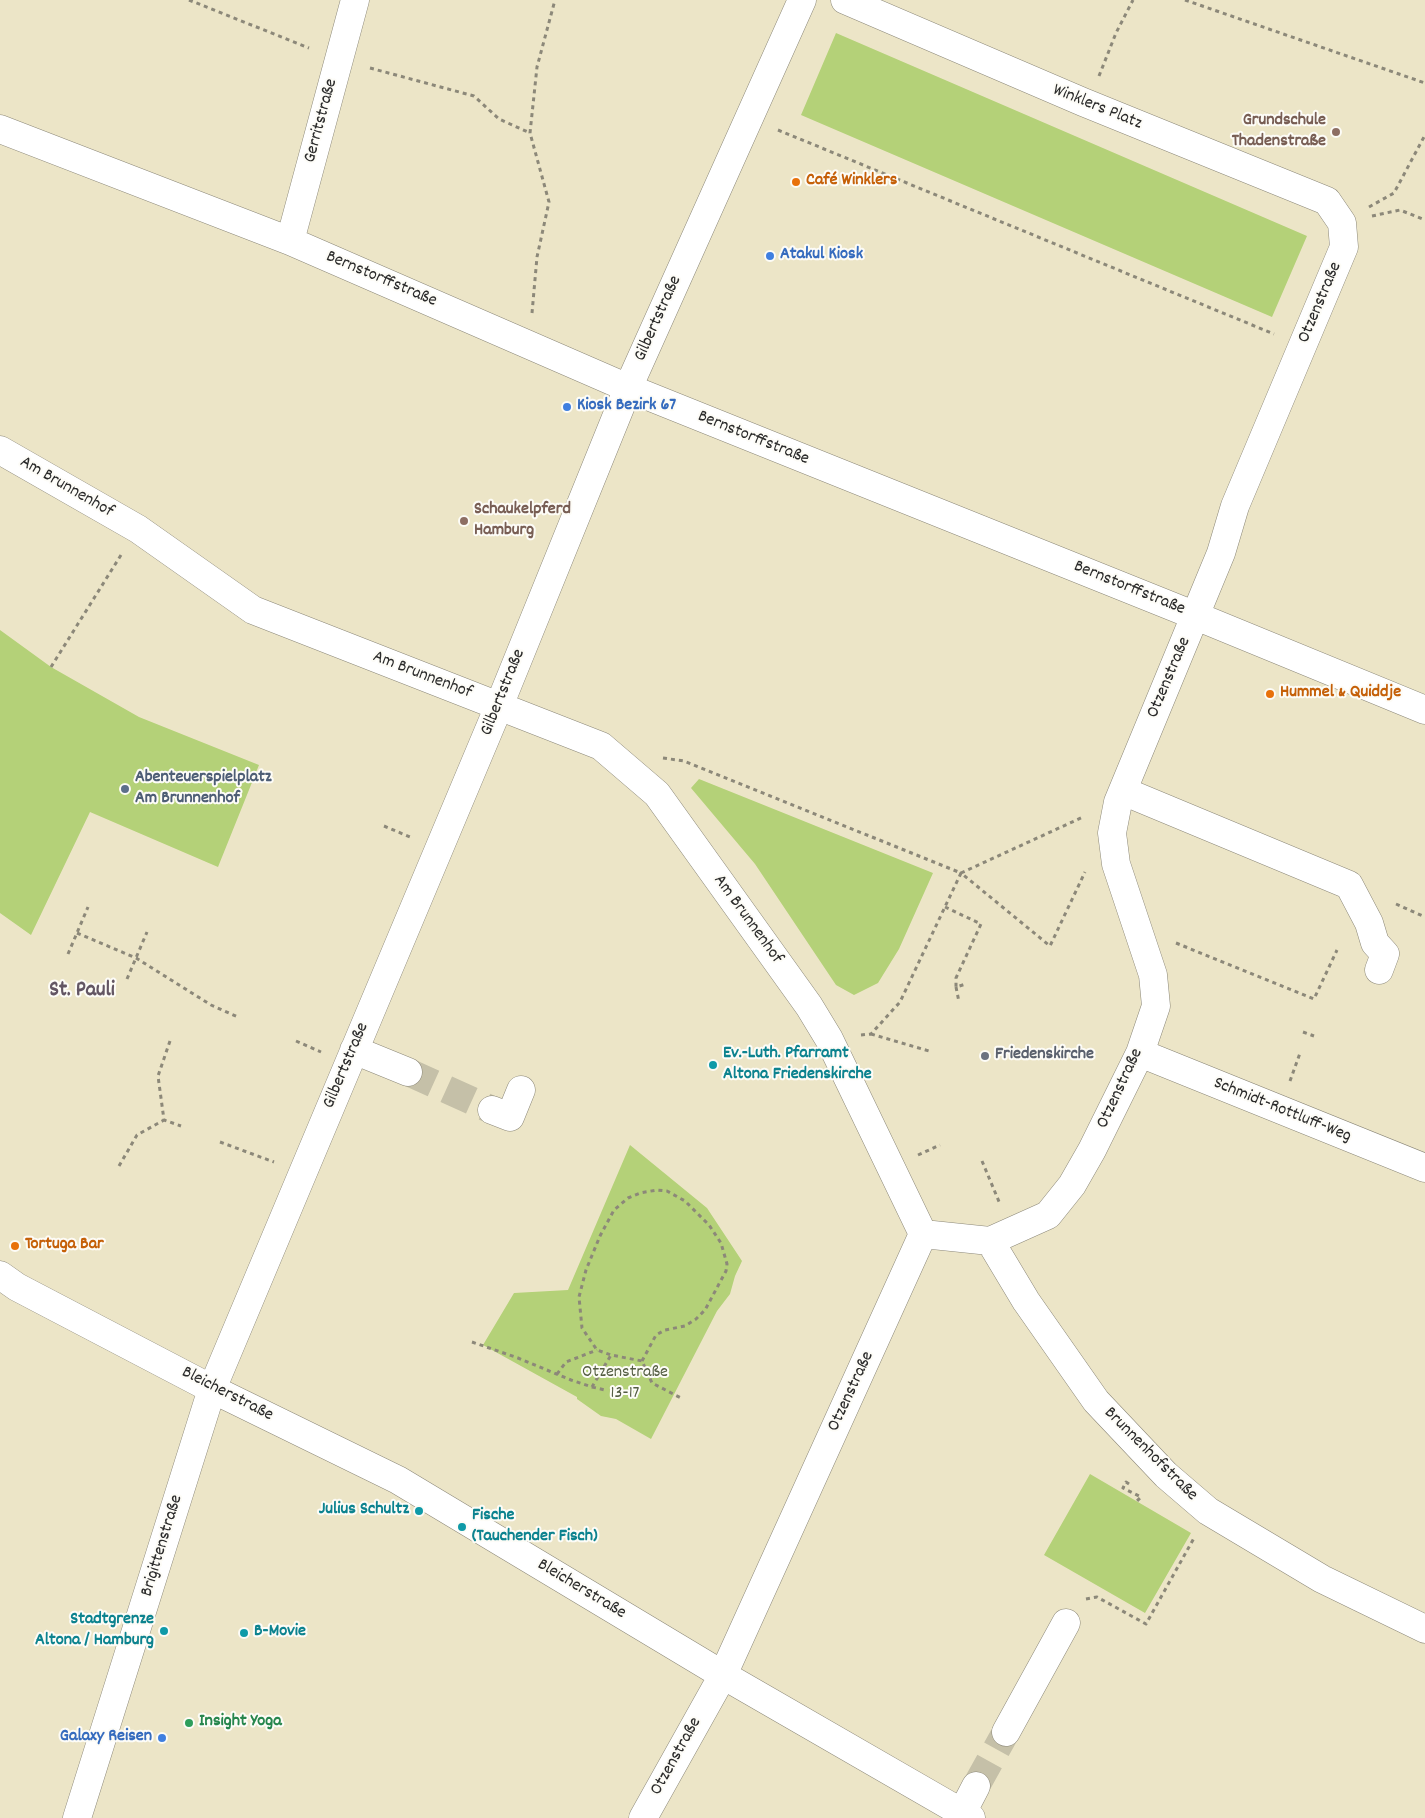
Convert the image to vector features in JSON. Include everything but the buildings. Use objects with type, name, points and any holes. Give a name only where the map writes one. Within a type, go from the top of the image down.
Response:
[{"type":"street","name":"Gerritstraße","points":[[290,241],[354,0]]},
{"type":"street","name":"Gilbertstraße","points":[[212,1389],[499,706],[628,388],[802,0]]},
{"type":"street","name":"Winklers Platz","points":[[845,0],[1084,102],[1326,201],[1342,223]]},
{"type":"street","name":"Bernstorffstraße","points":[[0,130],[290,241],[628,388],[1425,710]]},
{"type":"street","name":"Otzenstraße","points":[[990,1241],[1048,1215],[1072,1185],[1092,1150],[1140,1053],[1156,1006],[1153,975],[1116,864],[1112,833],[1121,796],[1221,553],[1235,506],[1344,247],[1342,223]]},
{"type":"street","name":"Am Brunnenhof","points":[[0,450],[138,529],[252,610],[601,746],[657,794],[809,1006],[829,1039],[923,1234]]},
{"type":"street","points":[[1121,796],[1349,885],[1369,923],[1374,943],[1385,954],[1379,970]]},
{"type":"street","points":[[354,1050],[408,1072]]},
{"type":"street","name":"Schmidt-Rottluff-Weg","points":[[1140,1053],[1425,1168]]},
{"type":"street","points":[[492,1110],[510,1118],[521,1090]]},
{"type":"street","name":"Otzenstraße","points":[[643,1818],[723,1674],[923,1234]]},
{"type":"street","points":[[923,1234],[990,1241]]},
{"type":"street","name":"Brunnenhofstraße","points":[[990,1241],[1026,1301],[1096,1401],[1166,1474],[1208,1511],[1322,1579],[1425,1629]]},
{"type":"street","name":"Bleicherstraße","points":[[0,1276],[17,1287],[212,1389],[398,1480],[723,1674],[967,1816]]},
{"type":"street","name":"Brigittenstraße","points":[[77,1818],[212,1389]]},
{"type":"street","points":[[1006,1732],[1066,1623]]},
{"type":"street","points":[[967,1816],[976,1786]]},
{"type":"path","points":[[530,345],[537,257],[549,202],[530,133],[537,67],[555,0]]},
{"type":"path","points":[[1084,102],[1102,71],[1116,33],[1133,0]]},
{"type":"path","points":[[1185,0],[1425,83]]},
{"type":"path","points":[[749,118],[1302,346]]},
{"type":"path","points":[[1342,223],[1394,193],[1425,135]]},
{"type":"path","points":[[1342,223],[1400,210],[1425,220]]},
{"type":"path","points":[[51,667],[138,529]]},
{"type":"path","points":[[656,756],[684,761],[961,873],[1050,946]]},
{"type":"path","points":[[871,1034],[900,1002],[961,873],[1121,796]]},
{"type":"path","points":[[68,954],[88,907]]},
{"type":"path","points":[[945,907],[980,924],[956,978],[959,1002]]},
{"type":"path","points":[[1138,928],[1314,999],[1337,950]]},
{"type":"path","points":[[127,979],[147,932]]},
{"type":"path","points":[[77,933],[136,958],[210,1005],[238,1017]]},
{"type":"path","points":[[956,987],[966,984]]},
{"type":"path","points":[[1303,1032],[1314,1036]]},
{"type":"path","points":[[829,1039],[871,1034],[929,1050]]},
{"type":"path","points":[[164,1120],[158,1076],[170,1041]]},
{"type":"path","points":[[119,1166],[137,1135],[164,1120],[181,1126]]},
{"type":"path","points":[[220,1142],[250,1153]]},
{"type":"path","points":[[921,1154],[940,1145]]},
{"type":"path","points":[[982,1161],[989,1177]]},
{"type":"path","points":[[657,1190],[667,1191],[685,1201],[709,1225],[721,1243],[727,1264],[726,1271],[705,1310],[685,1326],[656,1334],[642,1361],[611,1355],[597,1350],[582,1328],[579,1297],[586,1270],[600,1236],[614,1210],[628,1198],[640,1193],[657,1190]]},
{"type":"path","points":[[472,1342],[592,1387],[605,1390]]},
{"type":"path","points":[[557,1374],[566,1362],[597,1350]]},
{"type":"path","points":[[592,1387],[611,1355]]},
{"type":"path","points":[[642,1361],[652,1383],[681,1398]]},
{"type":"path","points":[[1066,1623],[1080,1600],[1097,1597],[1146,1624],[1208,1511]]},
{"type":"green space","points":[[836,33],[1307,236],[1272,317],[801,115]]},
{"type":"green space","name":"Abenteuerspielplatz Am Brunnenhof","points":[[0,630],[51,667],[139,717],[259,765],[218,867],[90,812],[31,935],[0,913]]},
{"type":"green space","points":[[699,779],[933,873],[899,949],[878,983],[854,995],[836,985],[755,864],[691,788]]},
{"type":"green space","name":"Otzenstraße 13-17","points":[[630,1145],[707,1208],[742,1261],[730,1294],[717,1311],[651,1439],[616,1419],[601,1416],[577,1399],[577,1397],[483,1345],[514,1293],[568,1290]]},
{"type":"green space","points":[[1090,1474],[1191,1533],[1145,1613],[1044,1555]]},
{"type":"tunnel","points":[[408,1072],[492,1110]]},
{"type":"tunnel","points":[[976,1786],[1006,1732]]},
{"type":"place","name":"Grundschule Thadenstraße","points":[[1336,132]]},
{"type":"place","name":"Café Winklers","points":[[796,182]]},
{"type":"place","name":"Atakul Kiosk","points":[[770,256]]},
{"type":"place","name":"Kiosk Bezirk 67","points":[[567,407]]},
{"type":"place","name":"Schaukelpferd Hamburg","points":[[464,521]]},
{"type":"place","name":"Hummel & Quiddje","points":[[1270,694]]},
{"type":"place","name":"Abenteuerspielplatz Am Brunnenhof","points":[[125,789]]},
{"type":"place","name":"Friedenskirche","points":[[985,1056]]},
{"type":"place","name":"Ev.-Luth. Pfarramt Altona Friedenskirche","points":[[713,1065]]},
{"type":"place","name":"Tortuga Bar","points":[[15,1246]]},
{"type":"place","name":"Julius Schultz","points":[[419,1511]]},
{"type":"place","name":"Fische (Tauchender Fisch)","points":[[462,1527]]},
{"type":"place","name":"Stadtgrenze Altona / Hamburg","points":[[164,1631]]},
{"type":"place","name":"B-Movie","points":[[244,1633]]},
{"type":"place","name":"Insight Yoga","points":[[189,1723]]},
{"type":"place","name":"Galaxy Reisen","points":[[162,1738]]},
{"type":"district","name":"St. Pauli","points":[[82,992]]}]
